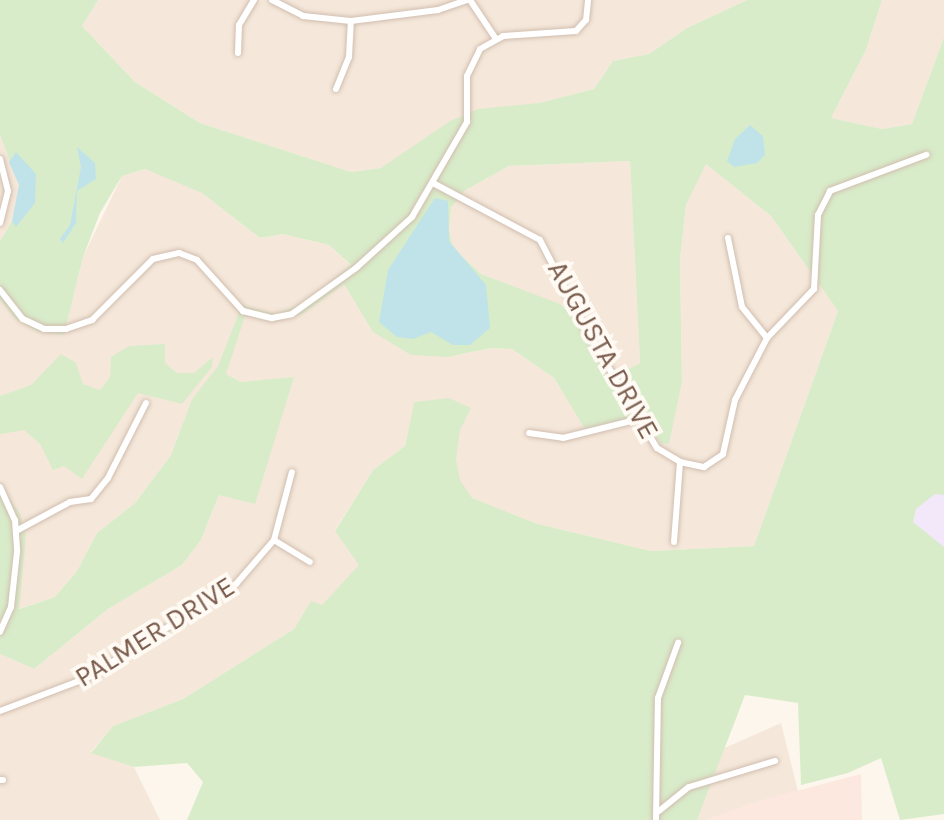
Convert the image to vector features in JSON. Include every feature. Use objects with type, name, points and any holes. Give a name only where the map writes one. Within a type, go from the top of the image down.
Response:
[{"type":"street","points":[[238,53],[239,25],[254,0]]},
{"type":"street","points":[[272,0],[303,16],[351,21],[438,10],[468,0],[496,39]]},
{"type":"street","points":[[0,290],[23,319],[44,329],[66,329],[92,320],[153,259],[179,253],[197,260],[243,311],[283,316],[315,300],[394,237],[433,183],[467,122],[466,81],[472,60],[496,39],[576,31],[586,20],[588,0]]},
{"type":"street","points":[[336,89],[349,57],[351,21]]},
{"type":"street","name":"AUGUSTA DRIVE","points":[[433,183],[540,240],[657,448],[680,462],[704,467],[723,454],[735,400],[767,338],[814,289],[818,215],[830,191],[926,155]]},
{"type":"street","points":[[0,159],[8,191],[0,223]]},
{"type":"street","points":[[728,238],[742,307],[767,338]]},
{"type":"street","points":[[16,531],[70,502],[91,499],[108,478],[146,403]]},
{"type":"street","points":[[529,433],[563,438],[639,419]]},
{"type":"street","points":[[674,542],[680,462]]},
{"type":"street","name":"PALMER DRIVE","points":[[0,711],[76,683],[216,600],[274,540],[292,472]]},
{"type":"street","points":[[0,487],[16,531],[14,591],[0,632]]},
{"type":"street","points":[[274,540],[310,562]]},
{"type":"street","points":[[656,820],[659,811],[658,698],[678,643]]},
{"type":"street","points":[[659,811],[689,787],[775,761]]},
{"type":"shaded area","points":[[98,0],[747,0],[687,28],[649,54],[613,61],[594,89],[539,103],[414,148],[381,168],[351,172],[200,123],[135,82],[82,26]]},
{"type":"shaded area","points":[[882,0],[944,0],[944,37],[912,124],[882,129],[831,118],[866,50]]},
{"type":"shaded area","points":[[0,135],[19,185],[17,211],[0,241]]},
{"type":"shaded area","points":[[630,161],[640,363],[609,379],[575,318],[560,305],[481,274],[453,248],[449,229],[451,208],[464,191],[509,166]]},
{"type":"shaded area","points":[[705,163],[771,216],[838,311],[754,546],[651,551],[538,524],[453,491],[449,399],[414,402],[405,446],[373,470],[335,530],[360,565],[322,606],[311,602],[294,629],[183,699],[113,726],[91,752],[134,767],[160,820],[0,820],[0,654],[34,669],[108,609],[182,565],[201,540],[219,495],[294,378],[241,382],[226,374],[192,399],[171,455],[135,503],[97,533],[77,571],[55,597],[18,609],[26,536],[0,487],[0,300],[14,318],[36,331],[64,334],[83,257],[122,176],[145,169],[163,175],[202,193],[260,238],[283,234],[329,245],[448,357],[491,348],[512,349],[554,378],[586,429],[644,417],[660,443],[682,381],[680,260],[686,205]]},
{"type":"shaded area","points":[[944,307],[944,583],[921,552],[913,522],[940,388]]},
{"type":"shaded area","points":[[781,723],[798,791],[706,820],[463,820],[679,768]]},
{"type":"shaded area","points":[[861,774],[862,820],[706,820],[758,801]]},
{"type":"green space","points":[[0,0],[98,0],[82,26],[135,82],[200,123],[351,172],[381,168],[450,121],[478,109],[539,103],[594,89],[613,61],[649,54],[687,28],[747,0],[882,0],[866,50],[831,118],[882,129],[912,124],[944,37],[944,495],[935,494],[916,509],[913,522],[944,547],[944,814],[900,820],[881,758],[848,773],[801,785],[798,703],[745,695],[697,820],[187,820],[203,782],[187,763],[134,767],[91,753],[113,726],[183,699],[294,629],[311,601],[322,605],[359,565],[335,531],[373,470],[405,446],[414,402],[449,398],[471,408],[460,430],[456,459],[460,480],[472,498],[538,524],[651,551],[754,546],[838,311],[771,216],[706,164],[686,205],[680,260],[682,381],[669,444],[660,443],[644,417],[585,429],[554,378],[512,349],[491,348],[448,357],[411,355],[373,332],[344,284],[303,314],[274,322],[245,316],[226,374],[241,382],[294,377],[255,504],[219,495],[201,540],[182,565],[108,609],[34,669],[0,654],[0,485],[20,514],[26,536],[19,609],[55,597],[77,571],[97,533],[135,503],[171,455],[192,399],[218,366],[242,305],[276,314],[305,302],[351,265],[329,245],[283,234],[260,238],[202,193],[145,169],[122,176],[100,213],[83,257],[64,335],[36,331],[14,318],[0,300],[0,241],[17,212],[19,185],[0,135]],"holes":[[[630,161],[640,363],[609,379],[575,318],[560,304],[481,274],[453,248],[449,229],[451,208],[464,191],[509,166]]]},
{"type":"green space","points":[[165,344],[165,363],[177,373],[194,373],[213,357],[212,367],[182,404],[138,393],[82,479],[64,466],[53,470],[40,444],[24,430],[0,434],[0,396],[31,385],[61,354],[76,363],[83,384],[100,390],[110,377],[111,357],[129,346]]},
{"type":"water","points":[[750,125],[763,136],[765,155],[757,163],[734,167],[727,161],[735,139]]},
{"type":"water","points":[[77,147],[95,163],[96,179],[77,191],[76,223],[63,243],[60,239],[70,225],[81,167]]},
{"type":"water","points":[[16,152],[36,174],[35,203],[16,227],[12,221],[19,185],[9,162]]},
{"type":"water","points":[[435,198],[448,201],[449,241],[486,285],[490,328],[470,345],[453,345],[431,332],[413,339],[397,337],[379,322],[388,270]]}]
